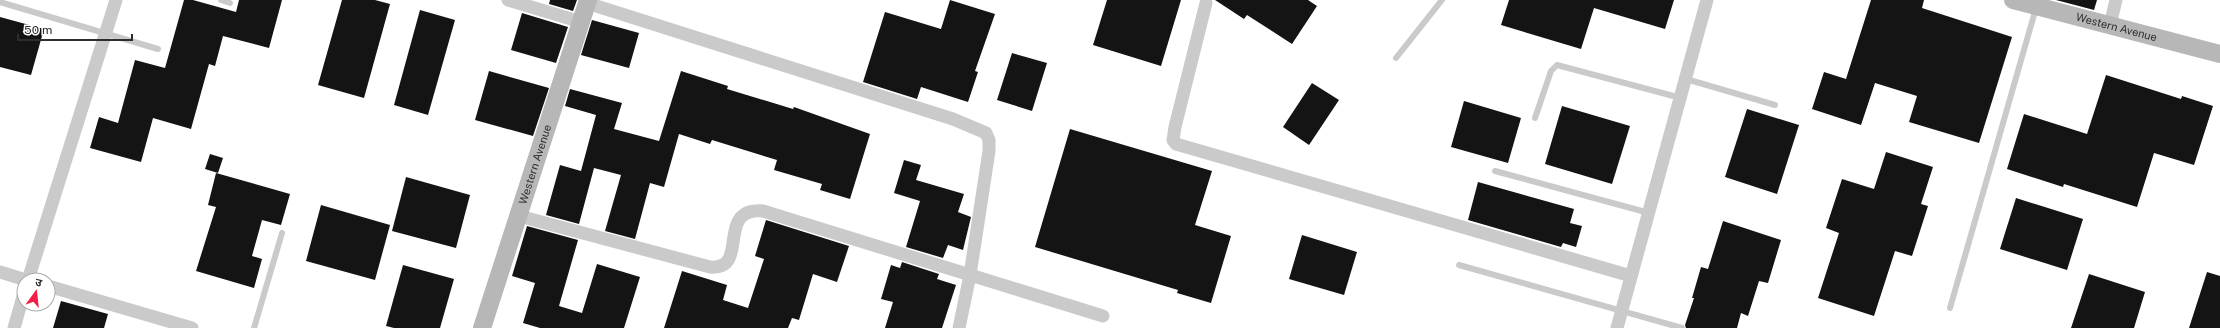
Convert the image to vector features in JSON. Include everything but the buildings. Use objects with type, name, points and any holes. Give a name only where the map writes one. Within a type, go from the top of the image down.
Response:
[{"type":"street","points":[[30,272],[116,0]]},
{"type":"street","points":[[508,0],[581,22]]},
{"type":"street","points":[[1616,328],[1707,0]]},
{"type":"street","name":"Western Avenue","points":[[2013,0],[2220,54]]},
{"type":"street","points":[[2110,25],[2116,0]]},
{"type":"street","points":[[588,1],[953,119],[986,132],[989,140],[989,151],[970,276],[959,328]]},
{"type":"street","name":"Western Avenue","points":[[482,328],[588,1]]},
{"type":"street","points":[[1206,3],[1175,127],[1173,140],[1176,144],[1631,276]]},
{"type":"street","points":[[519,216],[710,267],[721,268],[727,264],[736,225],[740,218],[745,212],[752,210],[763,211],[1103,316]]},
{"type":"street","points":[[0,272],[16,277]]},
{"type":"street","points":[[56,288],[192,328]]},
{"type":"street","points":[[14,328],[19,312]]},
{"type":"lane","points":[[221,0],[230,3]]},
{"type":"lane","points":[[1396,58],[1442,0]]},
{"type":"lane","points":[[0,2],[158,49]]},
{"type":"lane","points":[[1950,308],[2036,6]]},
{"type":"lane","points":[[1535,118],[1551,71],[1557,65],[1681,98]]},
{"type":"lane","points":[[1686,79],[1775,105]]},
{"type":"lane","points":[[1494,171],[1649,213]]},
{"type":"lane","points":[[254,328],[282,233]]},
{"type":"lane","points":[[1459,265],[1682,328]]}]
